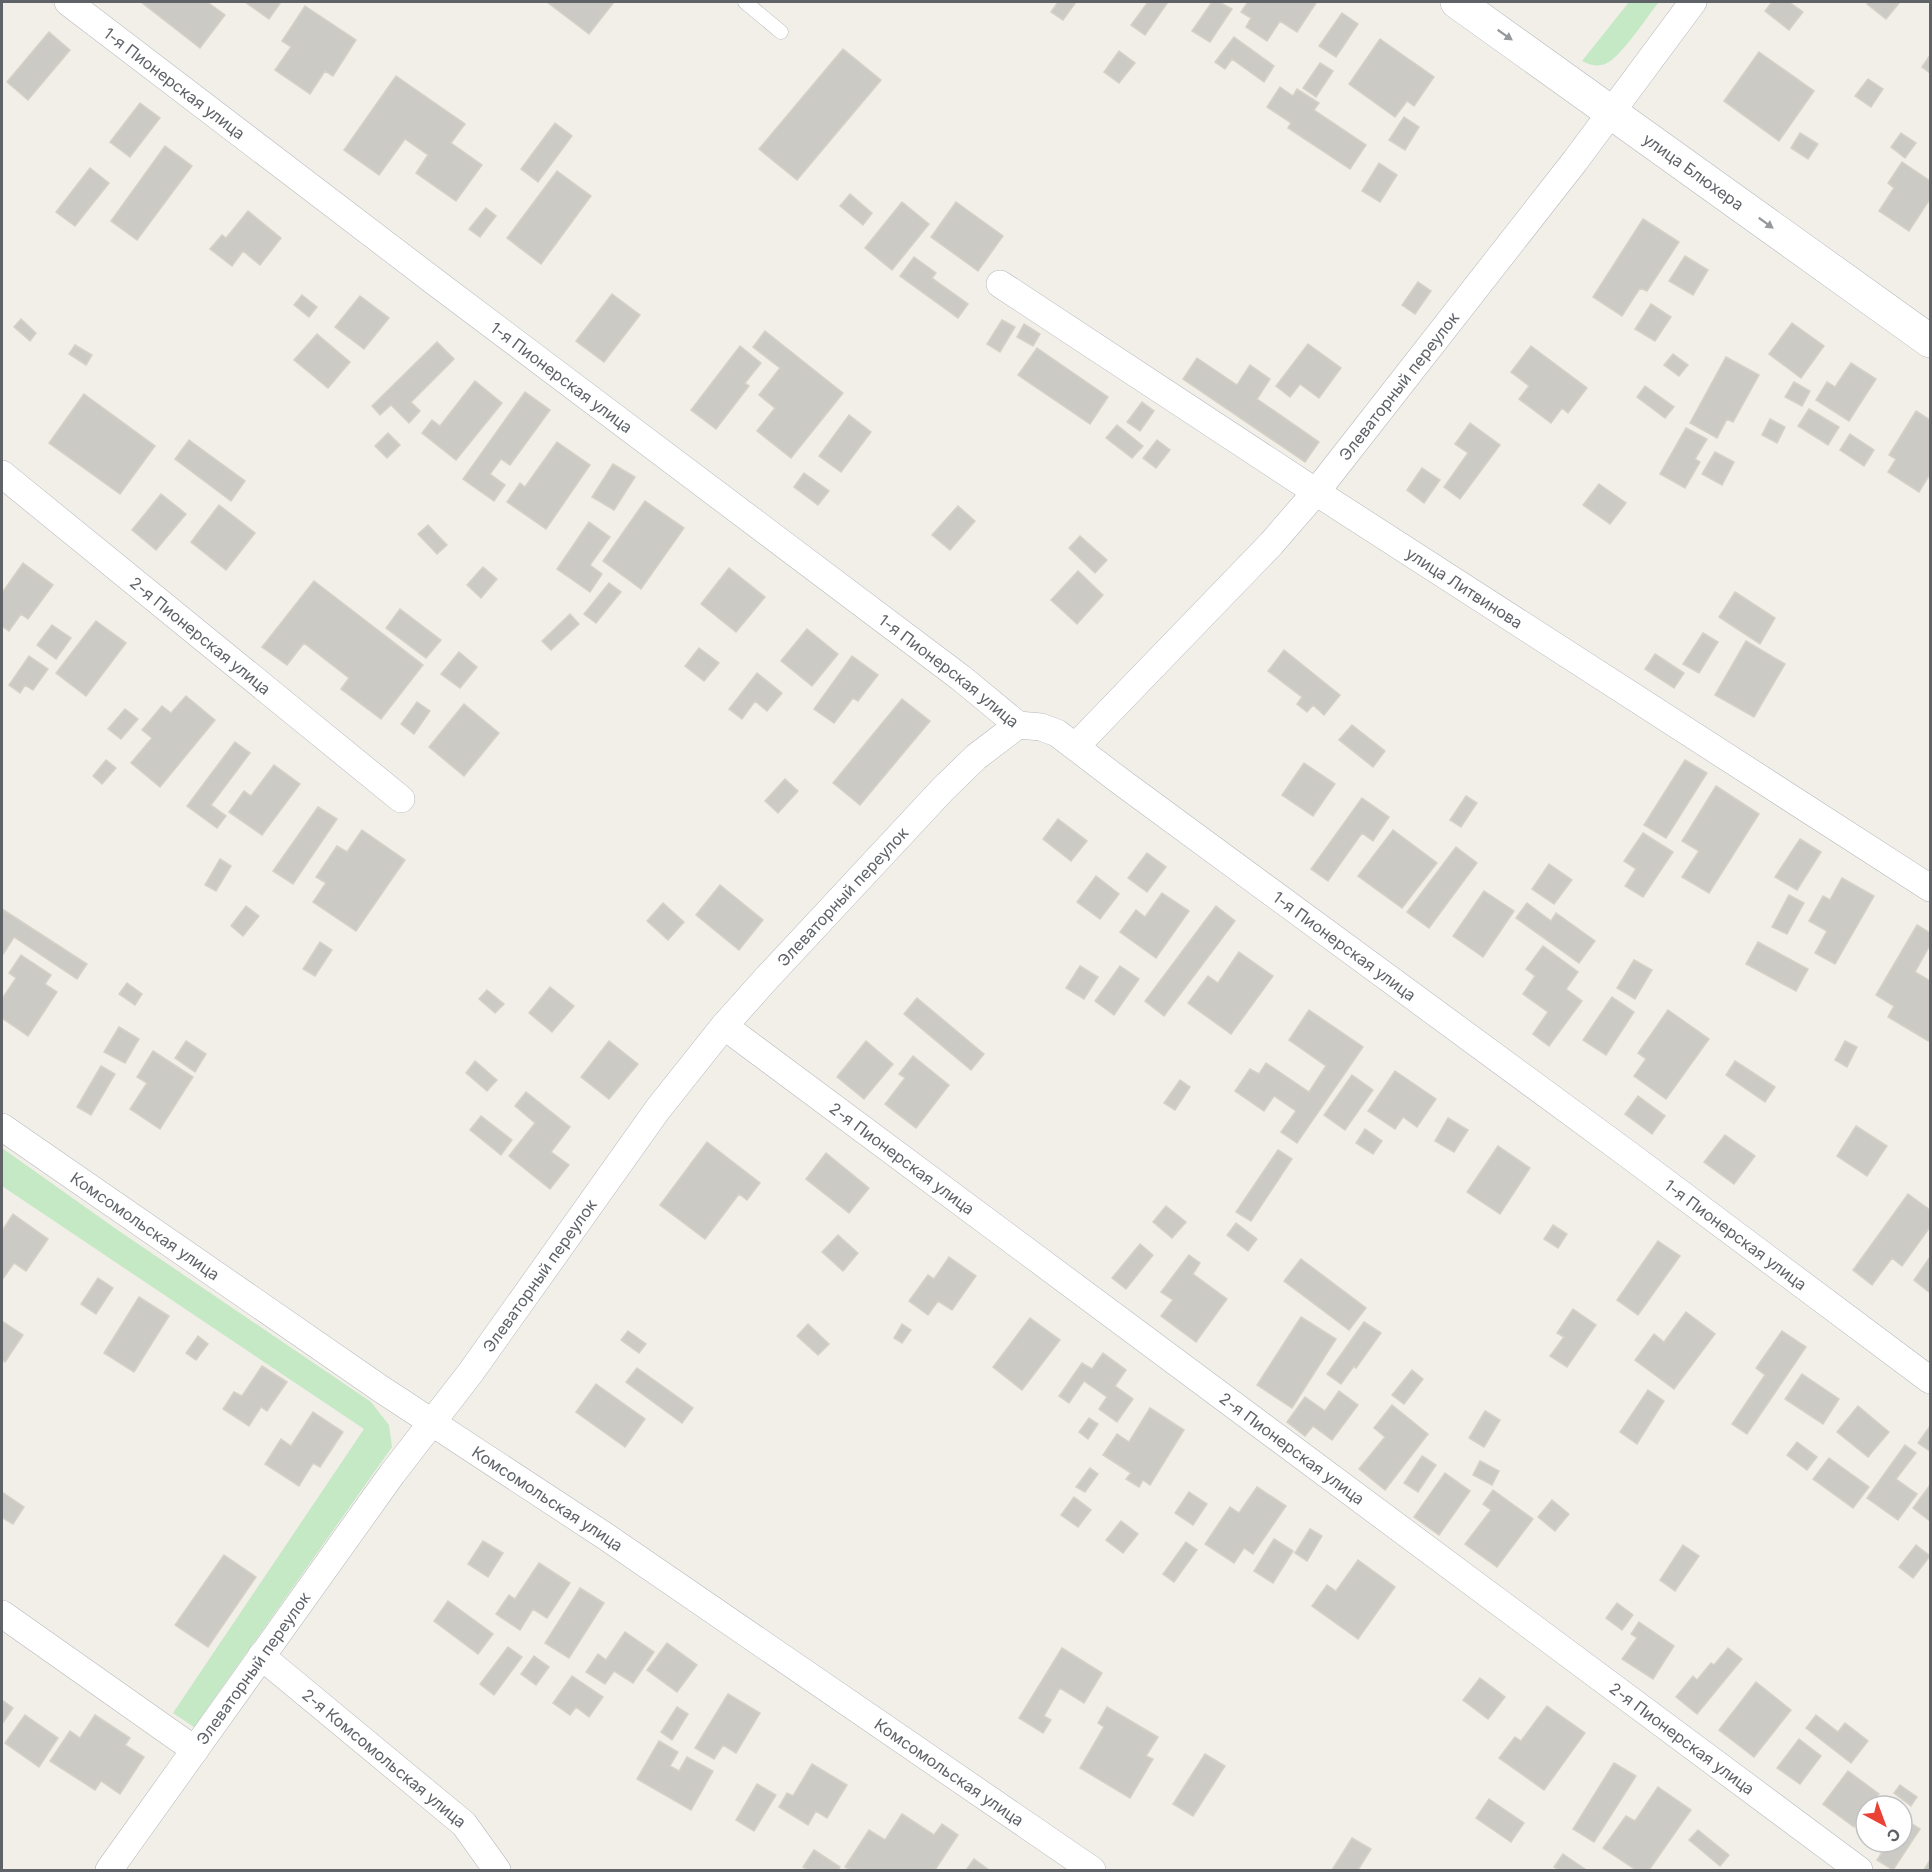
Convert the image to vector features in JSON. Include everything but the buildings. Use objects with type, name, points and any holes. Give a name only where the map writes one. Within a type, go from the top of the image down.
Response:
[{"type":"street","name":"1-я Пионерская улица","points":[[68,2],[951,671],[1018,725],[1041,727],[1057,733],[1076,746],[1120,781],[1930,1380]]},
{"type":"street","name":"улица Блюхера","points":[[1457,2],[1930,341]]},
{"type":"street","name":"Элеваторный переулок","points":[[1076,746],[1271,544],[1316,492],[1575,161],[1693,2]]},
{"type":"street","name":"улица Литвинова","points":[[1000,284],[1316,492],[1930,888]]},
{"type":"street","name":"2-я Пионерская улица","points":[[2,474],[401,799]]},
{"type":"street","name":"Элеваторный переулок","points":[[109,1870],[392,1474],[471,1372],[658,1108],[724,1026],[765,980],[943,789],[976,757],[1018,725]]},
{"type":"street","name":"2-я Пионерская улица","points":[[724,1026],[1858,1870]]},
{"type":"street","name":"Комсомольская улица","points":[[2,1127],[381,1389],[605,1536],[1092,1870]]},
{"type":"street","points":[[2,1614],[195,1750]]},
{"type":"street","name":"2-я Комсомольская улица","points":[[261,1656],[464,1824],[497,1870]]},
{"type":"lane","points":[[745,2],[781,32]]},
{"type":"green space","points":[[1629,2],[1659,2],[1626,46],[1611,60],[1605,64],[1596,65],[1582,61]]},
{"type":"green space","points":[[2,1148],[119,1231],[371,1402],[389,1425],[392,1447],[194,1727],[173,1713],[364,1429],[2,1186]]}]
